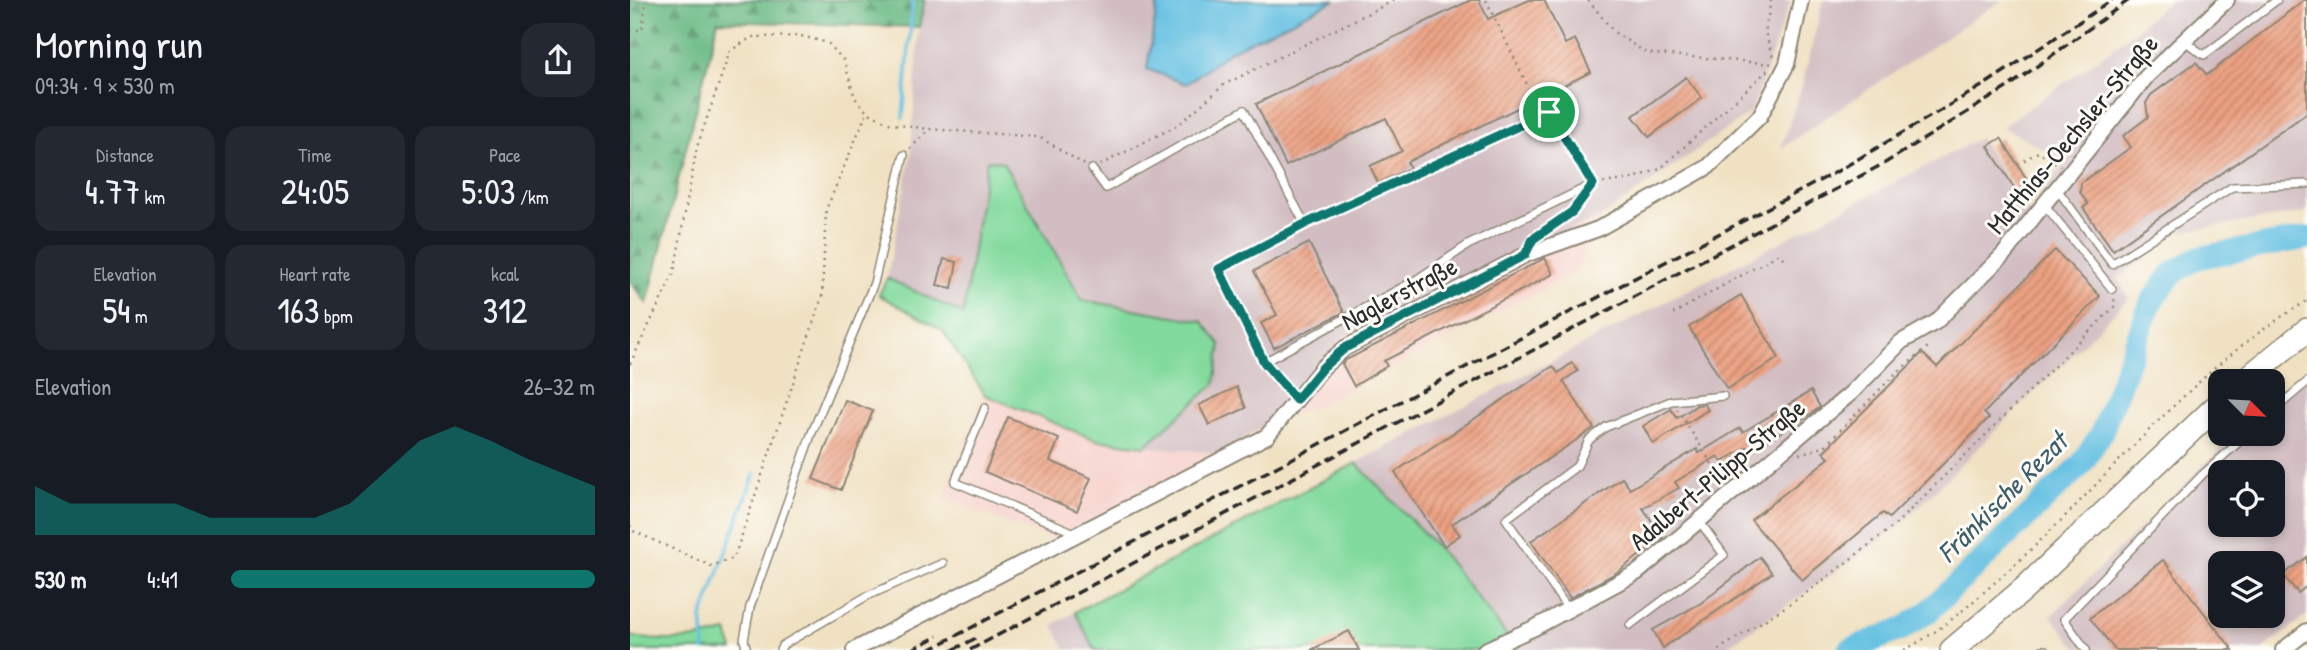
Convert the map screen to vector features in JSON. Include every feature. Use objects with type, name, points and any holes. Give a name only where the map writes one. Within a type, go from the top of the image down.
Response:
[{"type":"main road","points":[[2259,369],[2307,330]]},
{"type":"main road","points":[[2281,369],[2307,347]]},
{"type":"main road","points":[[1952,650],[2024,589],[2208,414]]},
{"type":"main road","points":[[1973,650],[2034,599],[2208,434]]},
{"type":"street","name":"Naglerstraße","points":[[854,650],[1267,436],[1323,367],[1345,348],[1525,255],[1598,229],[1708,167],[1760,116],[1787,64],[1801,0]]},
{"type":"street","name":"Matthias-Oechsler-Straße","points":[[1957,303],[2004,254],[2147,76],[2227,0]]},
{"type":"street","name":"Adalbert-Pilipp-Straße","points":[[1485,650],[1569,610],[1638,572],[1851,393],[1900,342],[1936,322],[1957,303]]},
{"type":"street","points":[[2283,650],[2307,631]]},
{"type":"lane","points":[[2183,40],[2191,49],[2204,55],[2277,0]]},
{"type":"lane","points":[[1092,169],[1106,188],[1244,110],[1305,224]]},
{"type":"lane","points":[[1296,400],[1264,362],[1219,269],[1305,224],[1549,112],[1593,184]]},
{"type":"lane","points":[[747,650],[744,640],[750,607],[811,435],[874,283],[904,155]]},
{"type":"lane","points":[[1525,255],[1533,239],[1572,212],[1593,184]]},
{"type":"lane","points":[[1264,362],[1416,279],[1468,245],[1593,184]]},
{"type":"lane","points":[[2057,188],[2112,264],[2232,187],[2307,184]]},
{"type":"lane","points":[[2044,204],[2112,289]]},
{"type":"lane","points":[[2286,400],[2307,382]]},
{"type":"lane","points":[[1569,610],[1506,519],[1577,466],[1589,440],[1605,427],[1671,401],[1723,396]]},
{"type":"lane","points":[[985,408],[955,482],[1076,533]]},
{"type":"lane","points":[[2086,650],[2064,619],[2202,475],[2235,446]]},
{"type":"lane","points":[[1630,625],[1724,555],[1700,522]]},
{"type":"lane","points":[[780,650],[783,645],[867,596],[943,563]]},
{"type":"path","points":[[630,30],[642,30],[646,0]]},
{"type":"path","points":[[630,364],[674,274],[697,147],[730,51],[752,37],[801,36],[828,43],[844,61],[856,98],[867,112],[891,124],[1039,137],[1092,169],[1178,125],[1225,84],[1395,0]]},
{"type":"path","points":[[1486,0],[1543,116]]},
{"type":"path","points":[[1588,0],[1614,33],[1646,53],[1774,64]]},
{"type":"path","points":[[1771,0],[1765,32],[1774,64]]},
{"type":"path","points":[[1593,184],[1631,179],[1660,169],[1774,64]]},
{"type":"path","points":[[630,525],[633,531],[711,566],[734,558],[822,297],[826,210],[867,112]]},
{"type":"path","points":[[904,155],[929,129]]},
{"type":"path","points":[[2018,164],[2038,152],[2070,171]]},
{"type":"path","points":[[1674,314],[1779,254],[1784,259]]},
{"type":"path","points":[[1718,650],[1805,594],[1894,526],[2115,306],[2112,289]]},
{"type":"path","points":[[1904,650],[1958,615],[2061,523],[2215,366],[2279,317],[2307,301]]},
{"type":"path","points":[[1795,454],[1824,447],[1893,376],[1929,346]]},
{"type":"path","points":[[1671,401],[1732,495]]},
{"type":"shaded area","points":[[925,0],[1791,0],[1751,112],[1601,217],[1525,249],[1342,338],[1273,421],[1219,453],[1145,446],[1215,384],[1220,344],[1202,321],[1082,300],[1003,162],[987,161],[963,314],[887,278],[911,154],[919,27]]},
{"type":"shaded area","points":[[1823,0],[2002,0],[1781,148],[1803,83]]},
{"type":"shaded area","points":[[2171,0],[2307,0],[2307,212],[2179,232],[2117,279],[2129,298],[1894,531],[1722,650],[1518,650],[1439,549],[1356,463],[1980,138],[2028,212],[2066,161],[2002,127],[2107,53]]},
{"type":"shaded area","points":[[1601,217],[1576,272],[1313,408],[1273,421],[1342,338],[1525,249]]},
{"type":"shaded area","points":[[2307,371],[2307,615],[2262,650],[2096,650],[2090,644],[2079,650],[2051,616],[2208,462],[2208,537],[2285,537],[2285,460],[2210,460],[2224,446],[2286,446],[2286,390]]},
{"type":"shaded area","points":[[985,395],[1096,440],[1219,453],[1054,540],[943,499]]},
{"type":"shaded area","points":[[1075,612],[1095,650],[1066,650],[1053,625]]},
{"type":"green space","points":[[630,0],[925,0],[919,27],[718,21],[647,304],[630,281]]},
{"type":"green space","points":[[987,160],[1003,162],[1082,300],[1202,321],[1221,345],[1215,384],[1145,446],[1096,440],[985,395],[942,330],[879,295],[887,278],[963,314]]},
{"type":"green space","points":[[1356,463],[1439,549],[1518,650],[1095,650],[1075,612]]},
{"type":"green space","points":[[727,632],[733,650],[630,650],[630,636],[679,640]]},
{"type":"water","points":[[1158,0],[1335,0],[1230,51],[1186,84],[1147,69]]},
{"type":"building","points":[[1471,0],[1479,0],[1488,19],[1529,0],[1544,0],[1565,44],[1575,39],[1591,72],[1407,162],[1410,168],[1378,183],[1370,166],[1402,151],[1386,118],[1286,166],[1256,104]]},
{"type":"building","points":[[2307,0],[2307,113],[2113,250],[2083,208],[2088,204],[2080,192],[2081,183],[2131,147],[2123,136],[2148,117],[2146,103],[2151,95],[2196,62],[2207,75]]},
{"type":"building","points":[[1686,77],[1702,98],[1649,137],[1633,116]]},
{"type":"building","points":[[2001,138],[2031,186],[2018,194],[1988,146]]},
{"type":"building","points":[[1309,243],[1344,312],[1274,348],[1261,323],[1277,315],[1254,271]]},
{"type":"building","points":[[2055,250],[2100,296],[1984,413],[1989,418],[1889,518],[1883,513],[1802,580],[1751,520],[1829,458],[1823,452],[1922,353],[1937,367]]},
{"type":"building","points":[[1545,258],[1553,274],[1384,361],[1387,366],[1354,386],[1342,364],[1346,360]]},
{"type":"building","points":[[944,259],[957,262],[952,288],[937,285]]},
{"type":"building","points":[[1741,295],[1779,358],[1727,389],[1689,327]]},
{"type":"building","points":[[1572,363],[1578,371],[1563,381],[1594,428],[1452,524],[1460,535],[1444,546],[1395,472],[1553,366],[1558,373]]},
{"type":"building","points":[[1237,387],[1246,408],[1209,425],[1199,405]]},
{"type":"building","points":[[1811,391],[1820,407],[1809,415],[1750,451],[1747,447],[1722,462],[1718,456],[1675,482],[1679,488],[1643,508],[1663,538],[1616,573],[1570,598],[1531,541],[1622,478],[1630,489],[1697,449],[1699,453],[1740,428],[1743,432]]},
{"type":"building","points":[[845,400],[873,411],[841,490],[813,479]]},
{"type":"building","points":[[1704,404],[1708,410],[1653,444],[1643,426],[1671,409],[1677,418],[1697,405]]},
{"type":"building","points":[[1008,417],[1059,439],[1050,461],[1091,478],[1077,511],[985,472]]},
{"type":"building","points":[[1760,557],[1772,573],[1663,648],[1653,630],[1701,603]]},
{"type":"building","points":[[2307,557],[2307,586],[2298,593],[2285,577],[2285,574]]},
{"type":"building","points":[[2163,560],[2208,618],[2208,628],[2216,628],[2233,650],[2115,650],[2090,618]]},
{"type":"building","points":[[1349,631],[1359,650],[1311,650]]},
{"type":"waterway","points":[[903,118],[913,0]]},
{"type":"waterway","name":"Fränkische Rezat","points":[[1849,650],[1904,628],[1928,612],[2081,465],[2101,434],[2151,302],[2172,274],[2197,258],[2307,238]]},
{"type":"waterway","points":[[705,650],[702,617],[755,473]]},
{"type":"railway","points":[[929,650],[1836,172],[1987,83],[2112,0]]},
{"type":"railway","points":[[970,650],[1885,163],[2008,87],[2129,0]]},
{"type":"railway","points":[[911,650],[938,636]]},
{"type":"railway","points":[[953,650],[976,638]]},
{"type":"route","points":[[1549,112],[1593,184],[1572,212],[1533,239],[1525,255],[1345,348],[1323,367],[1296,400],[1264,362],[1219,269],[1305,224],[1549,112]]}]
